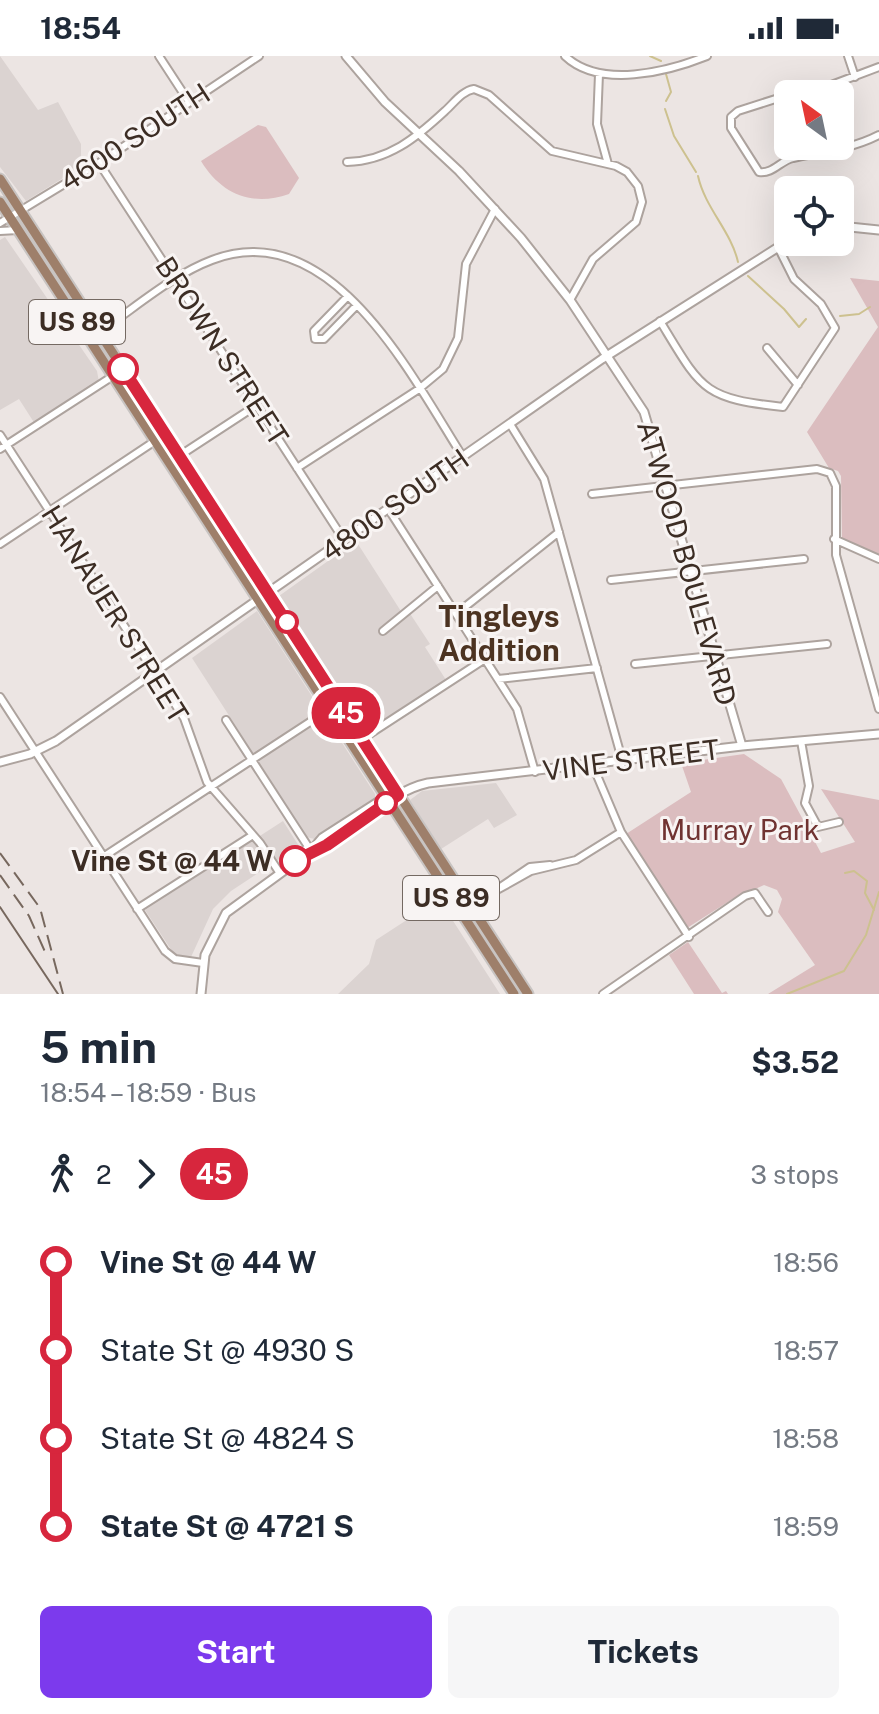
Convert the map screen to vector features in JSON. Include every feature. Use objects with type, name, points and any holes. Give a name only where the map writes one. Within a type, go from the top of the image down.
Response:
[{"type":"main road","name":"US 89","points":[[0,179],[528,994]]},
{"type":"main road","name":"US 89","points":[[0,202],[514,994]]},
{"type":"street","points":[[159,56],[189,102]]},
{"type":"street","name":"4600 SOUTH","points":[[0,223],[99,163],[259,56]]},
{"type":"street","name":"ATWOOD BOULEVARD","points":[[346,56],[418,134],[495,209],[570,300],[648,420],[742,746]]},
{"type":"street","points":[[565,56],[581,68],[599,74],[675,66],[707,56]]},
{"type":"street","points":[[848,56],[855,77]]},
{"type":"street","points":[[846,80],[879,67]]},
{"type":"street","points":[[599,74],[597,124],[608,164]]},
{"type":"street","points":[[347,162],[380,157],[418,134],[464,93],[479,89],[552,151],[608,164],[627,172],[638,186],[642,202],[640,215],[626,233],[593,259],[570,300]]},
{"type":"street","points":[[774,99],[738,111],[730,119],[731,128],[754,168],[761,173],[787,160]]},
{"type":"street","points":[[854,143],[879,135]]},
{"type":"street","name":"BROWN STREET","points":[[99,163],[344,540]]},
{"type":"street","points":[[297,468],[437,375],[452,354],[460,329],[466,264],[495,209]]},
{"type":"street","points":[[854,227],[879,230]]},
{"type":"street","points":[[0,231],[18,230]]},
{"type":"street","name":"4800 SOUTH","points":[[0,762],[35,751],[269,594],[608,355],[774,250]]},
{"type":"street","points":[[99,332],[176,281],[220,257],[263,253],[308,266],[348,296],[387,341],[463,457]]},
{"type":"street","points":[[660,321],[690,371],[721,397],[783,407],[833,332],[834,322],[821,304],[794,279],[782,256]]},
{"type":"street","points":[[348,296],[314,331],[315,339],[324,339],[357,305]]},
{"type":"street","points":[[767,348],[798,385]]},
{"type":"street","points":[[3,447],[123,369]]},
{"type":"street","points":[[169,463],[257,405]]},
{"type":"street","points":[[510,424],[542,473],[623,763]]},
{"type":"street","name":"HANAUER STREET","points":[[0,435],[3,447],[50,510],[186,723],[198,764],[211,787],[253,835],[279,872]]},
{"type":"street","points":[[0,544],[155,441]]},
{"type":"street","points":[[592,494],[822,470],[830,473],[836,482],[834,539],[879,709]]},
{"type":"street","points":[[389,510],[519,712],[535,772]]},
{"type":"street","points":[[456,614],[559,532]]},
{"type":"street","points":[[834,539],[879,559]]},
{"type":"street","points":[[611,580],[804,559]]},
{"type":"street","points":[[383,631],[438,586]]},
{"type":"street","points":[[635,664],[827,644]]},
{"type":"street","points":[[362,739],[485,659]]},
{"type":"street","points":[[498,679],[597,668]]},
{"type":"street","points":[[0,697],[171,958],[203,963]]},
{"type":"street","points":[[103,857],[339,703]]},
{"type":"street","points":[[226,720],[311,851]]},
{"type":"street","name":"VINE STREET","points":[[201,994],[203,963],[209,942],[226,913],[279,872],[381,810],[388,801],[428,783],[623,763],[742,746],[879,734]]},
{"type":"street","points":[[801,741],[809,786],[805,803],[818,827],[839,822]]},
{"type":"street","points":[[593,766],[621,832],[689,937]]},
{"type":"street","points":[[471,907],[497,890],[550,865],[580,858],[621,832]]},
{"type":"street","points":[[137,909],[253,835]]},
{"type":"street","points":[[603,994],[689,937],[704,922],[755,893],[768,912]]},
{"type":"shaded area","points":[[0,56],[38,110],[58,102],[81,144],[81,167],[26,201],[0,167]]},
{"type":"shaded area","points":[[5,237],[97,371],[99,382],[35,424],[19,399],[0,410],[0,240]]},
{"type":"shaded area","points":[[356,541],[404,616],[409,612],[430,644],[425,647],[446,680],[365,731],[279,596]]},
{"type":"shaded area","points":[[257,611],[375,794],[375,800],[314,839],[307,837],[192,658]]},
{"type":"shaded area","points":[[496,783],[517,815],[494,828],[488,819],[441,849],[410,800],[422,791]]},
{"type":"shaded area","points":[[283,821],[299,846],[231,891],[213,909],[191,957],[174,954],[145,910]]},
{"type":"shaded area","points":[[439,899],[500,994],[338,994],[369,964],[376,940]]},
{"type":"green space","points":[[258,125],[266,127],[299,178],[289,194],[262,199],[239,195],[218,182],[201,161]]},
{"type":"green space","points":[[850,278],[879,281],[879,554],[842,539],[841,476],[838,471],[829,468],[807,432],[878,327]]},
{"type":"green space","name":"Murray Park","points":[[744,754],[781,779],[821,853],[855,842],[821,789],[879,800],[879,994],[768,994],[815,965],[778,912],[782,899],[777,890],[764,885],[731,900],[687,928],[626,834],[691,792],[681,763]]},
{"type":"green space","points":[[688,942],[722,993],[726,991],[728,994],[694,994],[669,955]]},
{"type":"waterway","points":[[650,56],[661,61]]},
{"type":"waterway","points":[[666,74],[671,92],[666,101]]},
{"type":"waterway","points":[[665,109],[674,136],[696,172]]},
{"type":"waterway","points":[[698,176],[706,199],[730,240],[738,262]]},
{"type":"waterway","points":[[748,276],[799,327],[806,319]]},
{"type":"waterway","points":[[840,316],[859,314],[870,307]]},
{"type":"waterway","points":[[845,873],[854,871],[867,881],[865,893],[874,910]]},
{"type":"waterway","points":[[787,994],[844,971],[866,935],[879,892]]},
{"type":"tram line","points":[[0,907],[58,994]]},
{"type":"railway","points":[[0,853],[40,908],[63,994]]},
{"type":"railway","points":[[0,875],[29,916],[46,954]]},
{"type":"bus line","name":"45","points":[[123,369],[398,795],[381,810],[327,845],[295,861]]},
{"type":"place","name":"Vine St @ 44 W","points":[[295,861]]},
{"type":"district","name":"Tingleys Addition","points":[[499,634]]}]
